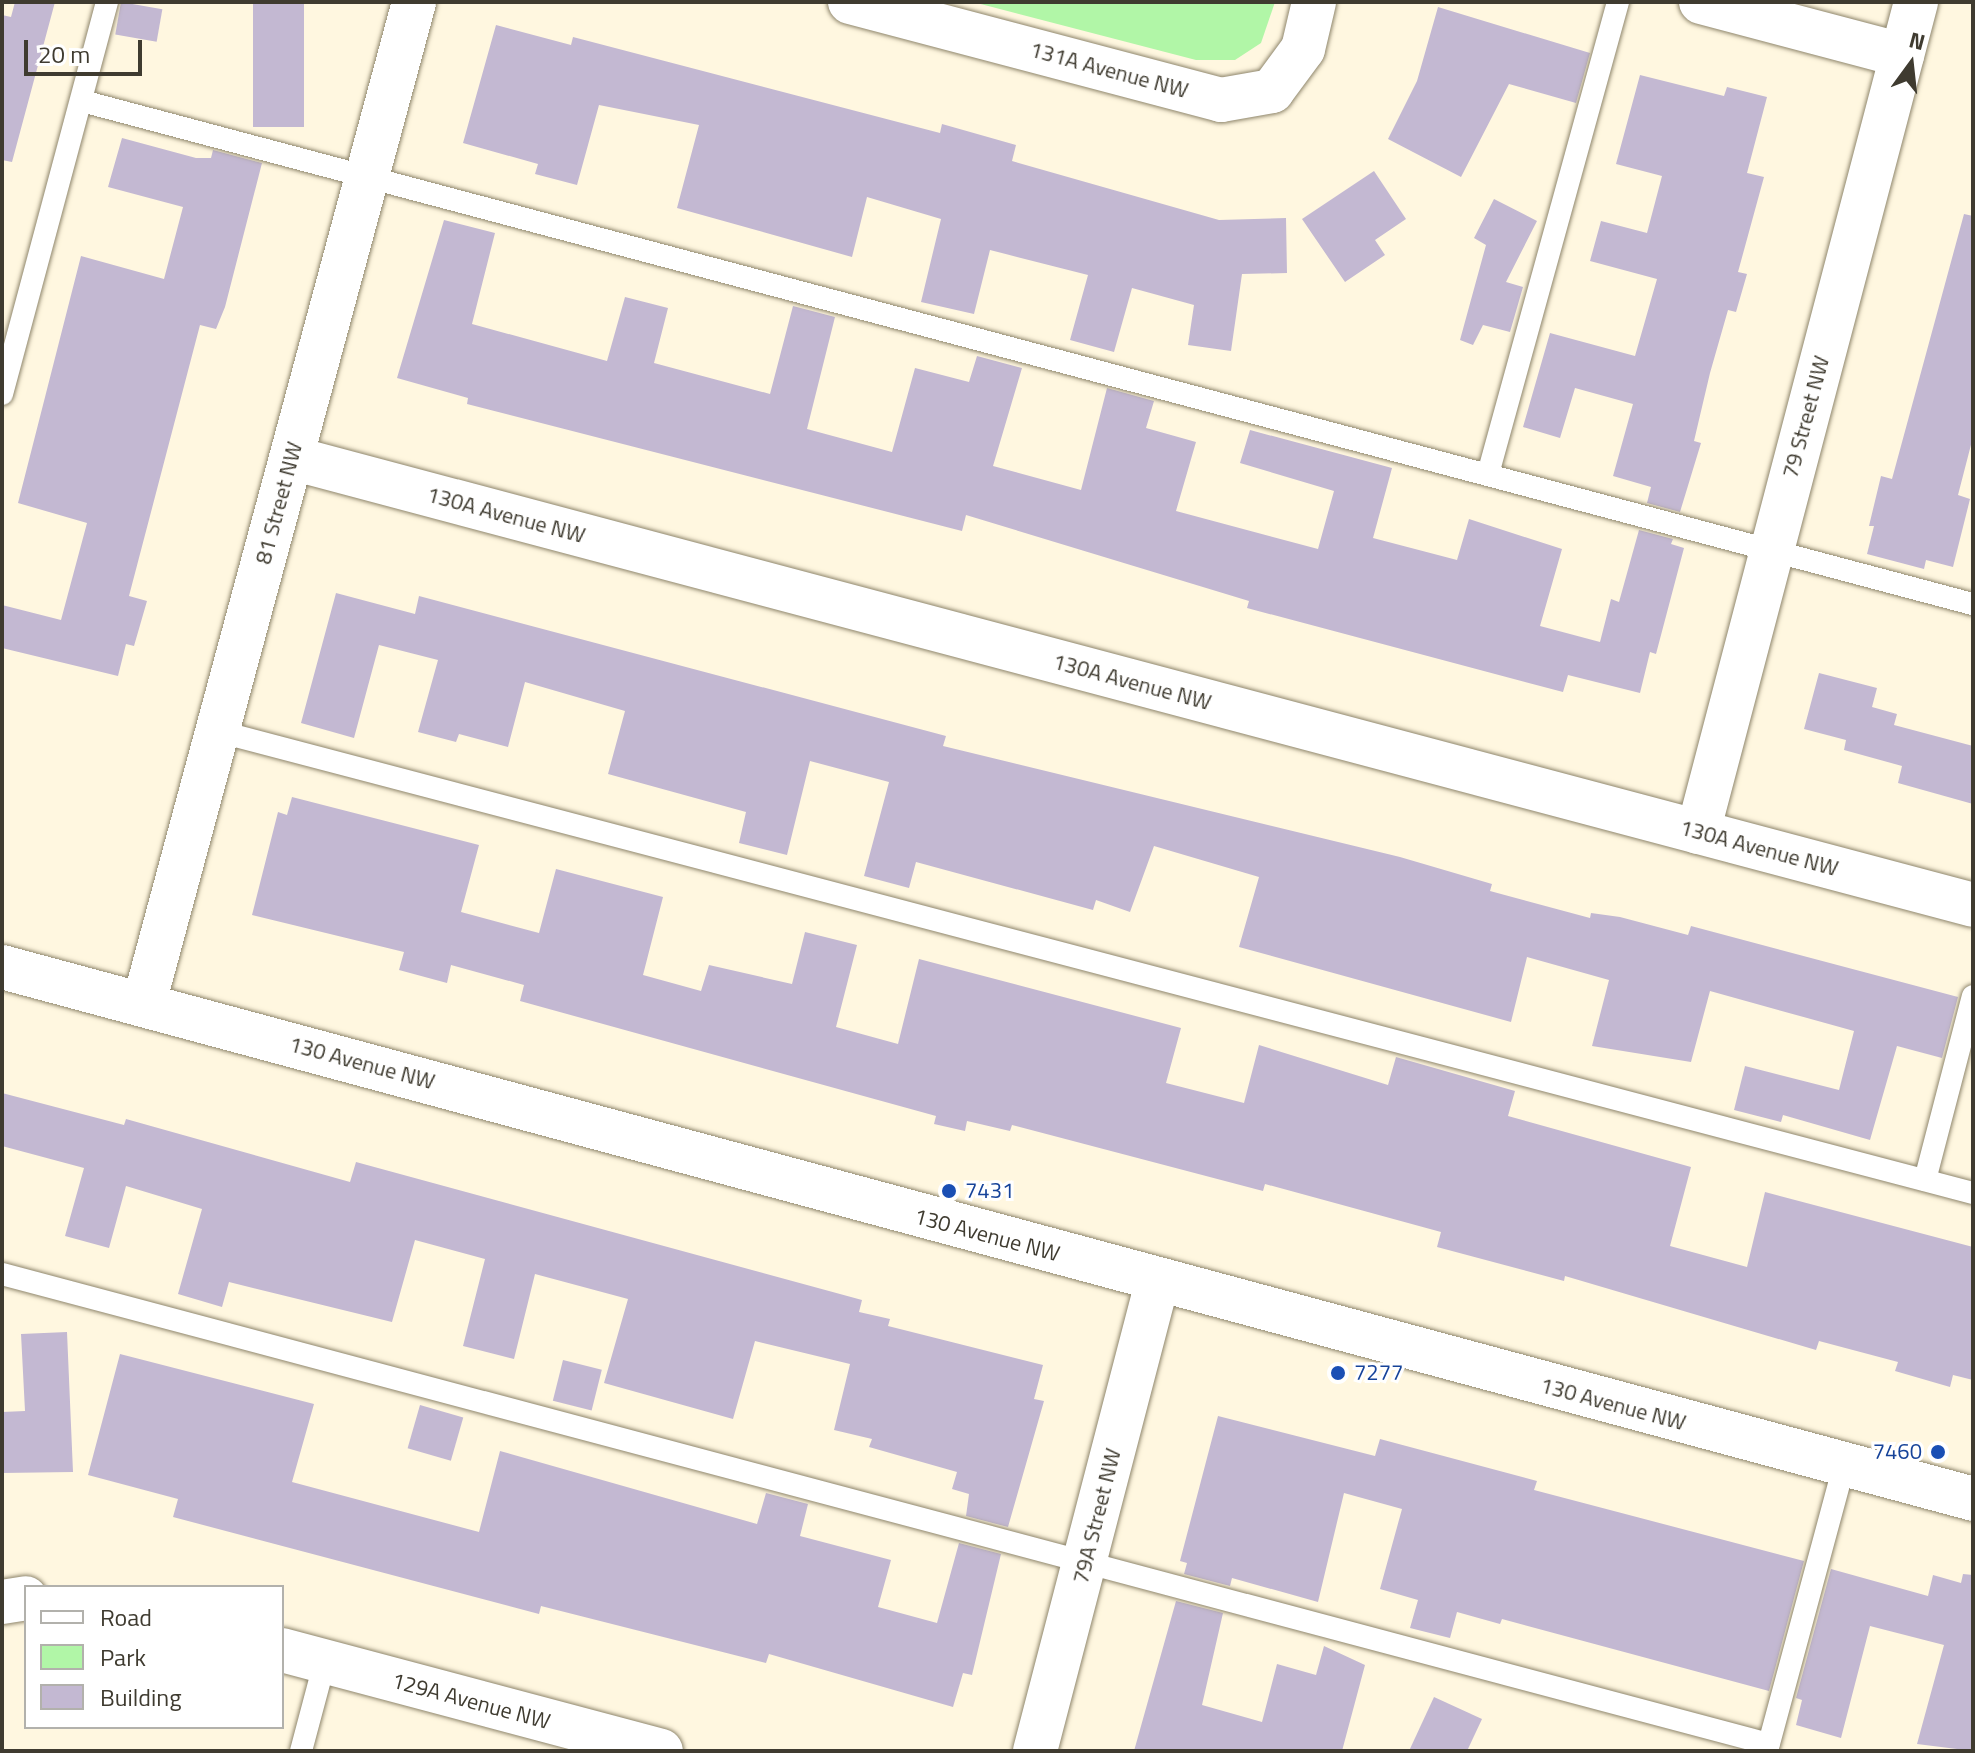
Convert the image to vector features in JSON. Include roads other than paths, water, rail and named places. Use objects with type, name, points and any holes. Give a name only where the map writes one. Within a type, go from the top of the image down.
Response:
[{"type":"street","name":"81 Street NW","points":[[144,1003],[414,2]]},
{"type":"street","name":"131A Avenue NW","points":[[850,2],[1221,100],[1272,91],[1303,49],[1314,2]]},
{"type":"street","points":[[1701,2],[1902,55]]},
{"type":"street","name":"79 Street NW","points":[[1698,832],[1916,2]]},
{"type":"street","name":"130A Avenue NW","points":[[292,458],[1973,905]]},
{"type":"street","name":"130 Avenue NW","points":[[2,967],[1973,1499]]},
{"type":"street","name":"79A Street NW","points":[[1035,1751],[1157,1281]]},
{"type":"street","points":[[2,1602],[24,1598]]},
{"type":"street","name":"129A Avenue NW","points":[[284,1651],[596,1743],[661,1751]]},
{"type":"lane","points":[[2,394],[107,2]]},
{"type":"lane","points":[[1488,474],[1618,2]]},
{"type":"lane","points":[[82,101],[365,181],[1973,604]]},
{"type":"lane","points":[[217,731],[1973,1193]]},
{"type":"lane","points":[[1925,1180],[1973,996]]},
{"type":"lane","points":[[2,1274],[1086,1560],[1768,1747],[1844,1466]]},
{"type":"lane","points":[[301,1751],[325,1661]]},
{"type":"place","name":"7431","points":[[949,1191]]},
{"type":"place","name":"7277","points":[[1338,1373]]},
{"type":"place","name":"7460","points":[[1938,1452]]}]
